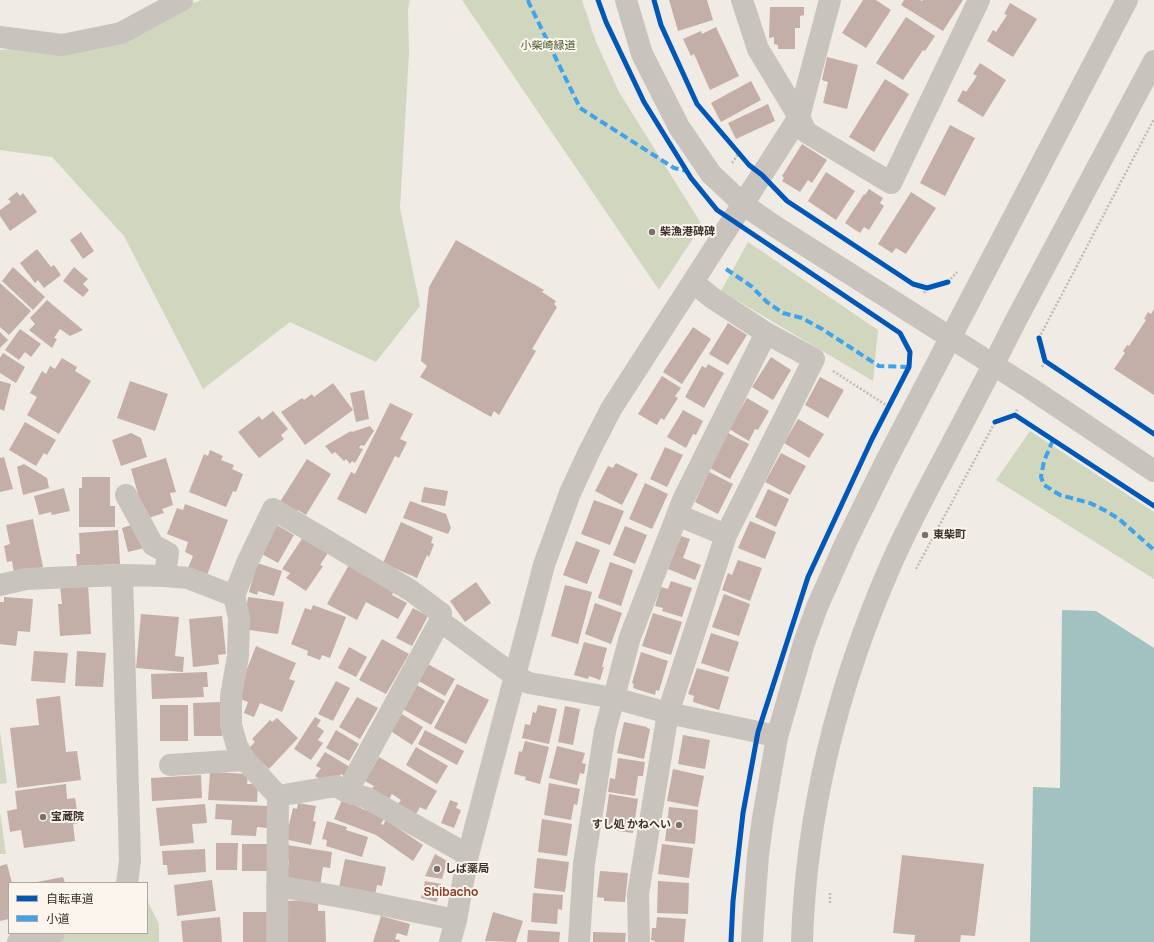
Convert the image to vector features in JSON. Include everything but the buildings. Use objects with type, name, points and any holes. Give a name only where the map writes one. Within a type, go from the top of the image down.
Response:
[{"type":"street","points":[[0,37],[62,45],[122,33],[182,0]]},
{"type":"street","points":[[626,0],[642,54],[679,128],[711,174],[744,205],[776,227],[994,365],[1154,471]]},
{"type":"street","points":[[742,0],[758,49],[799,117],[806,132],[890,183],[979,0]]},
{"type":"street","points":[[450,942],[456,920],[468,855],[544,565],[570,493],[611,409],[744,205],[799,117],[830,0]]},
{"type":"street","points":[[752,942],[752,923],[758,855],[777,737],[804,643],[817,607],[886,461],[1127,0]]},
{"type":"street","points":[[802,942],[807,870],[817,799],[833,728],[878,594],[906,531],[1154,61]]},
{"type":"street","points":[[639,942],[638,894],[668,713],[726,535],[814,359],[766,333],[712,297],[693,282]]},
{"type":"street","points":[[579,942],[584,863],[605,731],[630,637],[683,500],[766,333]]},
{"type":"street","points":[[126,495],[153,545],[168,553],[164,576]]},
{"type":"street","points":[[276,942],[278,796],[245,760],[237,746],[231,725],[232,696],[238,656],[239,618],[234,596],[247,562],[273,509],[410,590],[441,613],[440,621],[347,792]]},
{"type":"street","points":[[677,515],[726,535]]},
{"type":"street","points":[[122,575],[130,861],[127,882]]},
{"type":"street","points":[[0,585],[26,580],[122,575],[164,576],[188,578],[234,596]]},
{"type":"street","points":[[440,621],[515,676],[529,683],[614,698],[668,713],[777,737]]},
{"type":"street","points":[[170,765],[245,760]]},
{"type":"street","points":[[278,796],[336,786],[347,792],[367,798],[468,855]]},
{"type":"street","points":[[277,886],[358,900],[456,920]]},
{"type":"street","points":[[18,942],[50,934]]},
{"type":"path","points":[[1039,338],[1154,119]]},
{"type":"path","points":[[814,359],[889,407]]},
{"type":"path","points":[[914,573],[995,422]]},
{"type":"path","points":[[830,903],[831,888]]},
{"type":"green space","points":[[202,0],[410,0],[408,9],[409,53],[400,208],[420,306],[376,362],[290,322],[203,389],[124,236],[52,157],[0,150],[0,50],[62,45]]},
{"type":"green space","name":"小柴崎緑道","points":[[462,0],[582,0],[596,42],[619,92],[702,225],[659,290]]},
{"type":"green space","points":[[748,242],[878,330],[873,381],[721,291]]},
{"type":"green space","points":[[1030,431],[1154,512],[1154,579],[996,480]]},
{"type":"green space","points":[[0,731],[7,783],[0,784]]},
{"type":"green space","points":[[0,812],[6,854],[0,854]]},
{"type":"green space","points":[[148,902],[159,924],[159,942],[38,942],[67,934],[148,934]]},
{"type":"water","points":[[1062,610],[1096,611],[1154,648],[1154,942],[1030,942],[1033,787],[1060,788]]},
{"type":"marked path","points":[[528,0],[580,108],[674,168],[687,171]]},
{"type":"marked path","points":[[726,269],[751,286],[767,302],[783,313],[802,318],[822,329],[879,366],[909,367]]},
{"type":"marked path","points":[[1053,440],[1044,461],[1041,477],[1044,485],[1060,495],[1090,503],[1106,511],[1119,519],[1154,550]]},
{"type":"cycle path","points":[[598,0],[606,22],[644,102],[691,178],[717,210],[900,333],[910,352],[909,367],[872,439],[808,577],[758,732],[743,813],[733,901],[731,942]]},
{"type":"cycle path","points":[[654,0],[661,25],[697,104],[749,165],[762,175],[787,201],[913,284],[927,288],[948,282]]},
{"type":"cycle path","points":[[1039,338],[1045,361],[1154,434]]},
{"type":"cycle path","points":[[995,422],[1015,415],[1154,506]]},
{"type":"place","name":"柴漁港碑碑","points":[[652,232]]},
{"type":"place","name":"東柴町","points":[[925,535]]},
{"type":"place","name":"宝蔵院","points":[[43,817]]},
{"type":"place","name":"すし処 かねへい","points":[[679,825]]},
{"type":"place","name":"しば薬局","points":[[437,869]]},
{"type":"district","name":"Shibacho","points":[[451,893]]}]
